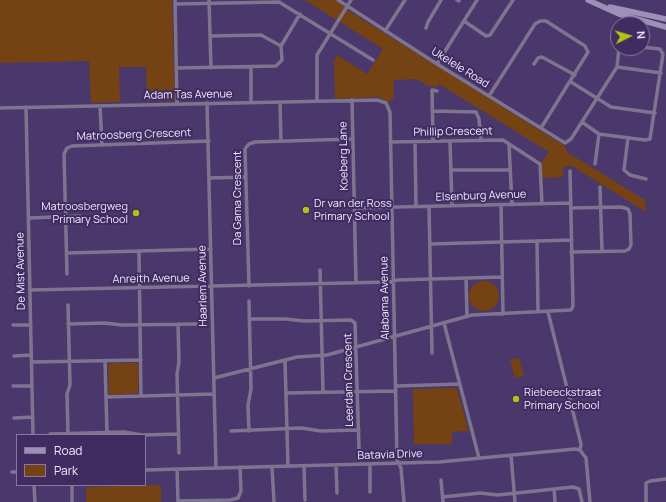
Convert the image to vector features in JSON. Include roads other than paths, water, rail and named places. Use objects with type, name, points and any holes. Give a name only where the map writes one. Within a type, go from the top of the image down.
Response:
[{"type":"main road","points":[[588,0],[619,14],[666,27]]},
{"type":"main road","points":[[604,6],[666,19]]},
{"type":"street","name":"Ukelele Road","points":[[338,0],[385,32],[566,143],[571,139],[582,122]]},
{"type":"street","points":[[317,101],[317,55],[351,0]]},
{"type":"street","points":[[385,32],[404,1],[398,0]]},
{"type":"street","points":[[426,28],[441,0]]},
{"type":"street","points":[[437,64],[477,0]]},
{"type":"street","points":[[464,22],[486,36],[490,35],[513,0]]},
{"type":"street","points":[[209,1],[210,68]]},
{"type":"street","points":[[177,104],[175,2],[279,2],[373,60]]},
{"type":"street","points":[[177,68],[273,67],[279,64],[282,60],[281,46],[300,14]]},
{"type":"street","points":[[489,96],[535,24],[540,21],[546,21],[586,47],[587,55],[541,128]]},
{"type":"street","points":[[210,36],[261,35],[281,46]]},
{"type":"street","points":[[618,56],[617,67],[582,122],[599,134],[645,140],[650,139],[663,52],[650,48]]},
{"type":"street","points":[[534,64],[538,58],[542,58],[575,75]]},
{"type":"street","points":[[617,67],[661,73]]},
{"type":"street","points":[[251,68],[251,103]]},
{"type":"street","points":[[571,82],[611,107],[655,113]]},
{"type":"street","points":[[433,141],[432,90],[437,91]]},
{"type":"street","name":"Koeberg Lane","points":[[352,100],[356,283]]},
{"type":"street","name":"Adam Tas Avenue","points":[[0,108],[377,100]]},
{"type":"street","name":"Alabama Avenue","points":[[377,100],[382,100],[389,107],[397,460],[399,464],[404,502]]},
{"type":"street","points":[[280,102],[281,141]]},
{"type":"street","name":"Haarlem Avenue","points":[[207,104],[216,468]]},
{"type":"street","points":[[100,106],[102,145]]},
{"type":"street","name":"De Mist Avenue","points":[[26,107],[33,434]]},
{"type":"street","points":[[432,111],[476,112],[480,119],[480,140]]},
{"type":"street","points":[[595,164],[599,134]]},
{"type":"street","points":[[628,138],[624,170],[630,175],[646,179]]},
{"type":"street","name":"Da Gama Crescent","points":[[249,286],[246,149],[249,144],[255,142],[352,139]]},
{"type":"street","name":"Phillip Crescent","points":[[390,142],[503,140],[540,164],[542,204]]},
{"type":"street","name":"Matroosberg Crescent","points":[[67,274],[64,154],[66,150],[72,146],[209,141]]},
{"type":"street","points":[[450,141],[452,206]]},
{"type":"street","points":[[415,142],[416,207]]},
{"type":"street","points":[[509,144],[512,205]]},
{"type":"street","points":[[451,170],[510,170]]},
{"type":"street","points":[[214,378],[297,357],[322,356],[477,314],[569,311],[573,308],[570,171]]},
{"type":"street","points":[[210,178],[246,178]]},
{"type":"street","points":[[600,187],[602,251]]},
{"type":"street","name":"Elsenburg Avenue","points":[[354,208],[571,203]]},
{"type":"street","points":[[501,205],[503,314]]},
{"type":"street","points":[[429,207],[432,353]]},
{"type":"street","points":[[571,208],[625,207],[628,209],[630,214],[630,248],[626,251],[571,252]]},
{"type":"street","points":[[29,218],[80,216]]},
{"type":"street","points":[[430,244],[572,240]]},
{"type":"street","points":[[537,241],[538,312]]},
{"type":"street","points":[[67,253],[211,250]]},
{"type":"street","points":[[139,251],[141,396]]},
{"type":"street","points":[[320,270],[323,392]]},
{"type":"street","name":"Anreith Avenue","points":[[30,290],[249,286],[502,277]]},
{"type":"street","points":[[466,278],[467,316]]},
{"type":"street","points":[[249,301],[249,430]]},
{"type":"street","points":[[68,305],[70,386],[67,394],[68,434]]},
{"type":"street","points":[[548,312],[581,444],[580,450],[586,458],[590,502]]},
{"type":"street","name":"Leerdam Crescent","points":[[249,319],[354,322],[356,327],[357,347],[359,448]]},
{"type":"street","points":[[444,323],[479,458]]},
{"type":"street","points":[[68,324],[197,324]]},
{"type":"street","points":[[178,324],[177,395],[179,453]]},
{"type":"street","points":[[13,325],[31,325]]},
{"type":"street","points":[[14,356],[32,354]]},
{"type":"street","points":[[105,360],[107,434]]},
{"type":"street","points":[[32,362],[141,360]]},
{"type":"street","points":[[285,360],[288,466]]},
{"type":"street","points":[[396,386],[460,384]]},
{"type":"street","points":[[13,386],[32,386]]},
{"type":"street","points":[[286,393],[396,391]]},
{"type":"street","points":[[106,397],[214,394]]},
{"type":"street","points":[[14,418],[33,417]]},
{"type":"street","points":[[231,431],[308,428],[321,431],[359,430]]},
{"type":"street","points":[[50,434],[178,434]]},
{"type":"street","name":"Batavia Drive","points":[[146,470],[399,464],[580,450]]},
{"type":"street","points":[[511,455],[515,502]]},
{"type":"street","points":[[336,465],[337,493]]},
{"type":"street","points":[[370,465],[370,492]]},
{"type":"street","points":[[304,466],[305,500]]},
{"type":"street","points":[[272,467],[274,502]]},
{"type":"street","points":[[177,469],[178,502],[230,500],[238,498],[241,491],[240,468]]},
{"type":"street","points":[[646,502],[646,483],[666,479]]},
{"type":"street","points":[[441,480],[443,502]]},
{"type":"street","points":[[34,486],[35,502]]},
{"type":"street","points":[[72,486],[72,502]]},
{"type":"street","points":[[443,497],[514,493],[573,487],[579,489],[582,502]]},
{"type":"street","points":[[554,489],[555,502]]},
{"type":"place","name":"Dr van der Ross Primary School","points":[[306,210]]},
{"type":"place","name":"Matroosbergweg Primary School","points":[[136,213]]},
{"type":"place","name":"Riebeeckstraat Primary School","points":[[516,399]]}]
